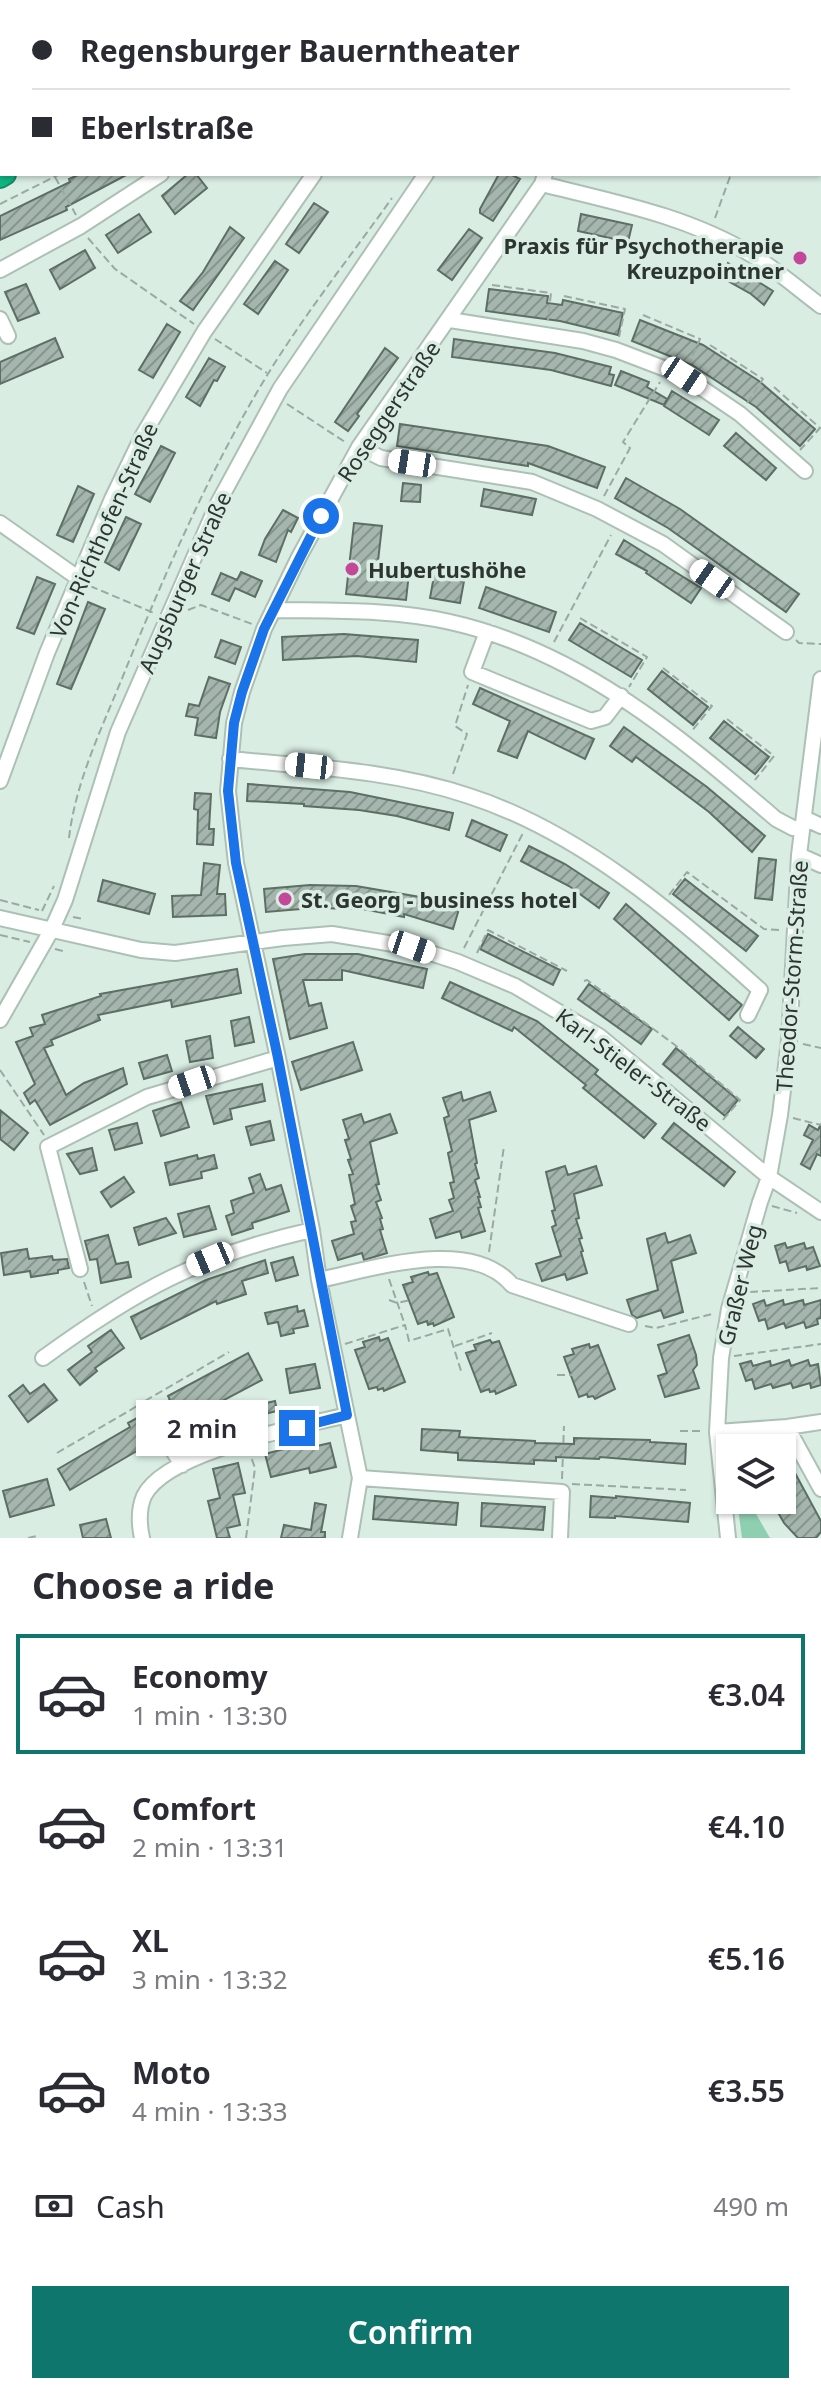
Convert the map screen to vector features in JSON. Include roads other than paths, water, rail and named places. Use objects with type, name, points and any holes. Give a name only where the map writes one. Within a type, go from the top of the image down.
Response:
[{"type":"street","points":[[0,270],[81,226],[158,176]]},
{"type":"street","name":"Von-Richthofen-Straße","points":[[0,781],[20,721],[78,578],[143,435],[204,332],[313,176]]},
{"type":"street","name":"Augsburger Straße","points":[[0,1020],[52,929],[70,889],[118,732],[217,505],[250,439],[280,389],[425,176]]},
{"type":"street","points":[[544,179],[660,214],[709,233],[754,255],[821,306]]},
{"type":"street","name":"Roseggerstraße","points":[[360,1478],[278,1058],[236,863],[228,791],[230,759],[242,692],[264,629],[359,447],[450,320],[544,179]]},
{"type":"street","points":[[0,319],[8,336]]},
{"type":"street","points":[[450,320],[546,334],[616,350],[684,376],[740,414],[805,471]]},
{"type":"street","points":[[359,447],[381,458],[532,482],[597,509],[663,544],[786,632]]},
{"type":"street","points":[[0,523],[78,578]]},
{"type":"street","points":[[273,610],[377,612],[449,622],[547,654],[622,696],[776,819],[793,828],[803,824],[821,826]]},
{"type":"street","points":[[487,632],[472,672],[591,721],[605,717],[622,696]]},
{"type":"street","name":"Theodor-Storm-Straße","points":[[769,1177],[789,1040],[799,855],[821,679]]},
{"type":"street","points":[[230,759],[362,772],[471,796],[528,821],[583,852],[710,944],[760,990],[748,1015]]},
{"type":"street","points":[[799,855],[821,865]]},
{"type":"street","name":"Karl-Stieler-Straße","points":[[0,918],[141,950],[175,953],[310,934],[332,934],[412,947],[464,964],[528,993],[599,1036],[769,1177],[821,1212]]},
{"type":"street","points":[[80,1269],[48,1147],[147,1097],[278,1058]]},
{"type":"street","name":"Graßer Weg","points":[[728,1538],[717,1432],[721,1358],[729,1309],[769,1177]]},
{"type":"street","points":[[43,1358],[96,1319],[161,1281],[210,1259],[264,1241],[312,1230]]},
{"type":"street","points":[[319,1280],[454,1258],[486,1264],[501,1272],[512,1285],[629,1324]]},
{"type":"street","points":[[141,1532],[140,1508],[146,1493],[164,1475],[210,1451],[347,1415]]},
{"type":"street","points":[[717,1432],[821,1422]]},
{"type":"street","points":[[787,1427],[821,1489]]},
{"type":"street","points":[[159,1428],[182,1465]]},
{"type":"street","points":[[350,1538],[360,1478],[562,1492],[560,1538]]},
{"type":"place","name":"Praxis für Psychotherapie Kreuzpointner","points":[[800,258]]},
{"type":"place","name":"Hubertushöhe","points":[[352,569]]},
{"type":"place","name":"St. Georg - business hotel","points":[[285,899]]}]
